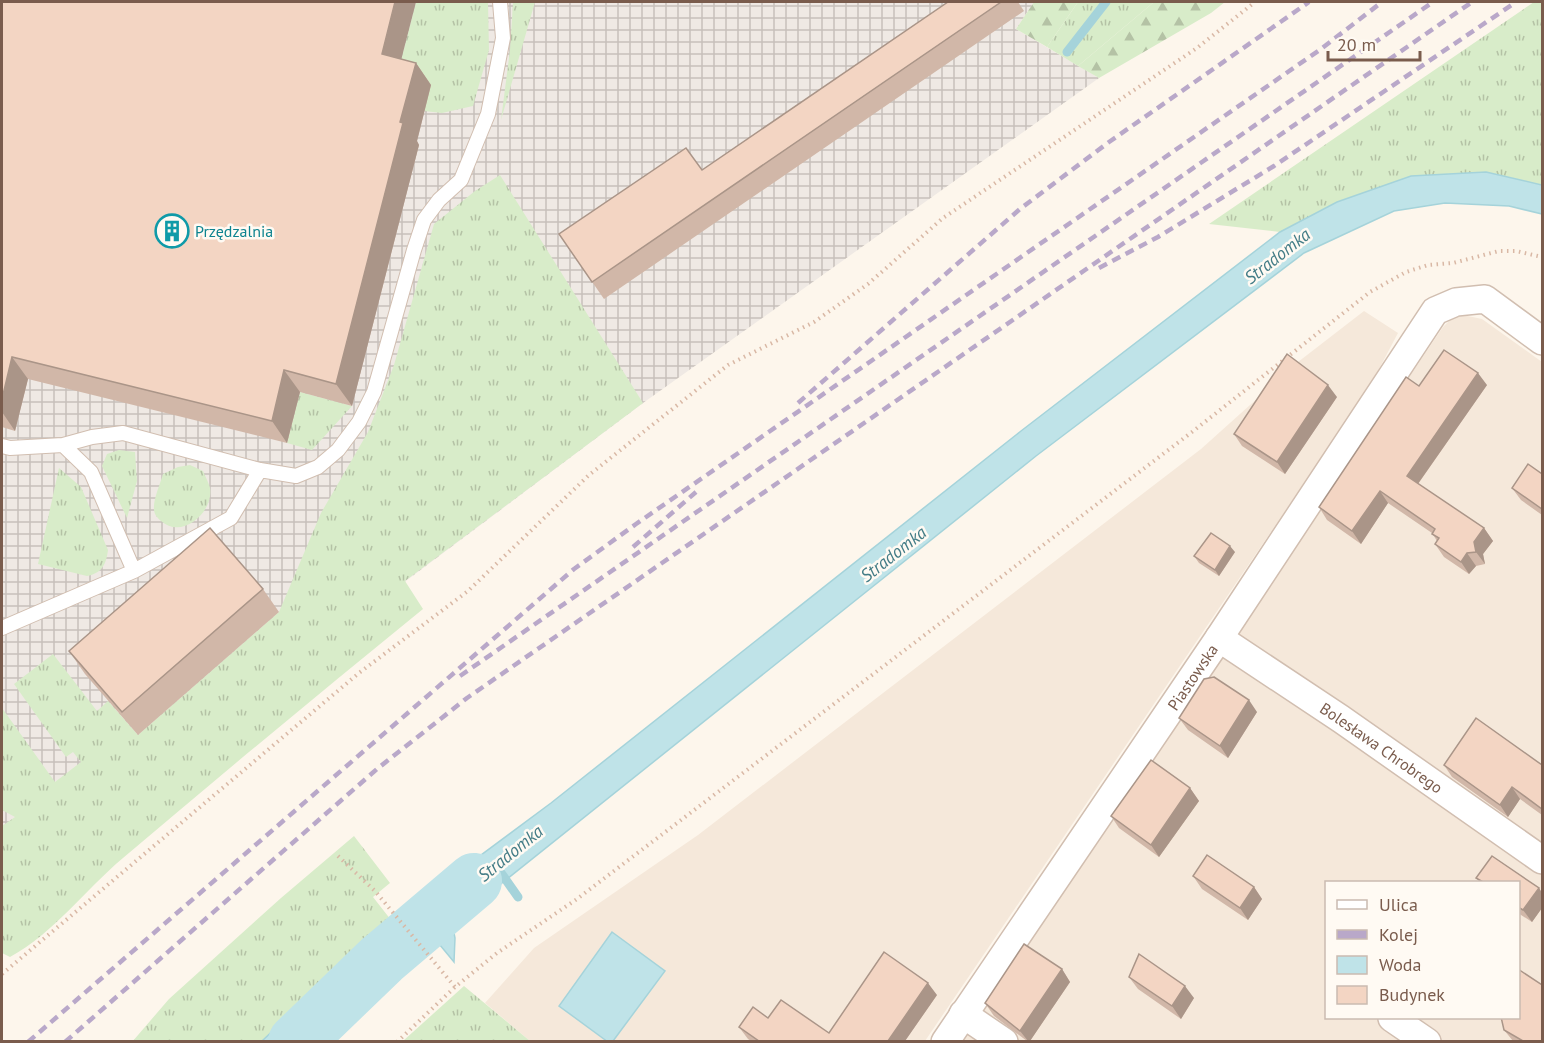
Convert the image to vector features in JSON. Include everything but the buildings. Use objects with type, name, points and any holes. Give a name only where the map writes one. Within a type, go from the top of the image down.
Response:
[{"type":"street","name":"Piastowska","points":[[945,1041],[1219,638],[1435,311],[1456,302],[1485,299],[1536,333]]},
{"type":"street","name":"Bolesława Chrobrego","points":[[1219,638],[1341,718],[1542,860]]},
{"type":"street","points":[[963,1014],[1004,1041]]},
{"type":"street","points":[[1395,1019],[1427,1041]]},
{"type":"lane","points":[[2,446],[10,448],[63,445],[92,437],[123,433],[260,470],[296,476],[318,467],[338,450],[359,422],[374,392],[424,220],[440,200],[461,180],[488,114],[503,38],[500,2]]},
{"type":"lane","points":[[63,445],[91,472],[134,571]]},
{"type":"lane","points":[[2,627],[134,571],[231,518],[260,470]]},
{"type":"path","points":[[2,974],[359,673],[468,591],[589,475],[728,365],[814,322],[868,284],[943,218],[1197,48],[1255,2]]},
{"type":"path","points":[[397,1041],[455,987],[498,953],[577,899],[1192,432],[1370,292],[1406,272],[1428,265],[1453,263],[1499,251],[1516,251],[1542,256]]},
{"type":"path","points":[[338,856],[375,891],[455,987]]},
{"type":"shaded area","points":[[2,2],[1034,2],[1016,29],[1099,78],[643,403],[258,692],[2,868]]},
{"type":"shaded area","points":[[1364,311],[1398,333],[1370,386],[925,1041],[530,1041],[485,1003],[534,948],[698,835],[1201,449],[1298,362]]},
{"type":"shaded area","points":[[1463,315],[1482,319],[1542,362],[1542,1041],[959,1042],[1449,321]]},
{"type":"green space","points":[[416,2],[488,2],[489,50],[473,106],[442,113],[424,111],[397,76]]},
{"type":"green space","points":[[513,2],[535,2],[501,120],[510,50]]},
{"type":"green space","points":[[1034,2],[1078,2],[1047,47],[1016,29]]},
{"type":"green space","points":[[1078,2],[1154,2],[1078,66],[1047,47]]},
{"type":"green space","points":[[1154,2],[1225,2],[1211,13],[1099,78],[1078,66]]},
{"type":"green space","points":[[1534,2],[1542,2],[1542,185],[1486,172],[1337,202],[1280,232],[1209,224]]},
{"type":"green space","points":[[500,175],[643,403],[405,581],[423,609],[123,858],[41,936],[10,957],[2,953],[2,826],[15,817],[2,810],[2,708],[55,782],[81,762],[73,752],[66,757],[14,684],[53,654],[97,711],[108,701],[138,735],[279,612],[321,513],[368,432],[394,365],[434,224],[475,191]]},
{"type":"green space","points":[[300,392],[352,406],[312,450],[287,443]]},
{"type":"green space","points":[[119,450],[135,452],[137,481],[127,518],[102,466],[107,454]]},
{"type":"green space","points":[[190,465],[203,471],[208,482],[210,497],[207,506],[195,521],[178,527],[169,526],[157,517],[154,510],[163,474],[178,467]]},
{"type":"green space","points":[[59,468],[81,487],[108,550],[102,568],[92,575],[87,576],[38,564]]},
{"type":"green space","points":[[354,836],[390,883],[373,897],[391,920],[262,1041],[132,1042],[169,999]]},
{"type":"green space","points":[[464,986],[530,1041],[403,1041]]},
{"type":"water","points":[[1486,172],[1542,185],[1542,214],[1509,206],[1445,203],[1394,211],[1304,253],[1036,456],[452,923],[455,938],[454,962],[435,939],[428,944],[403,913],[551,803],[1021,431],[1280,232],[1337,202],[1411,176]]},
{"type":"water","points":[[391,920],[394,920],[419,951],[417,953],[316,1041],[262,1041]]},
{"type":"water","points":[[612,932],[665,971],[613,1041],[608,1042],[559,1006]]},
{"type":"waterway","points":[[1067,52],[1106,2]]},
{"type":"waterway","points":[[499,870],[518,897]]},
{"type":"waterway","name":"Stradomka","points":[[296,1042],[382,959],[474,881]]},
{"type":"railway","points":[[798,403],[1020,209],[1109,142],[1309,2]]},
{"type":"railway","points":[[28,1042],[574,569],[1321,49],[1382,2]]},
{"type":"railway","points":[[460,676],[1433,2]]},
{"type":"railway","points":[[65,1042],[377,769],[467,698],[1472,2]]},
{"type":"railway","points":[[1099,268],[1158,237],[1274,166],[1516,2]]},
{"type":"railway","points":[[633,547],[696,492]]},
{"type":"place","name":"Przędzalnia","points":[[172,231]]}]
